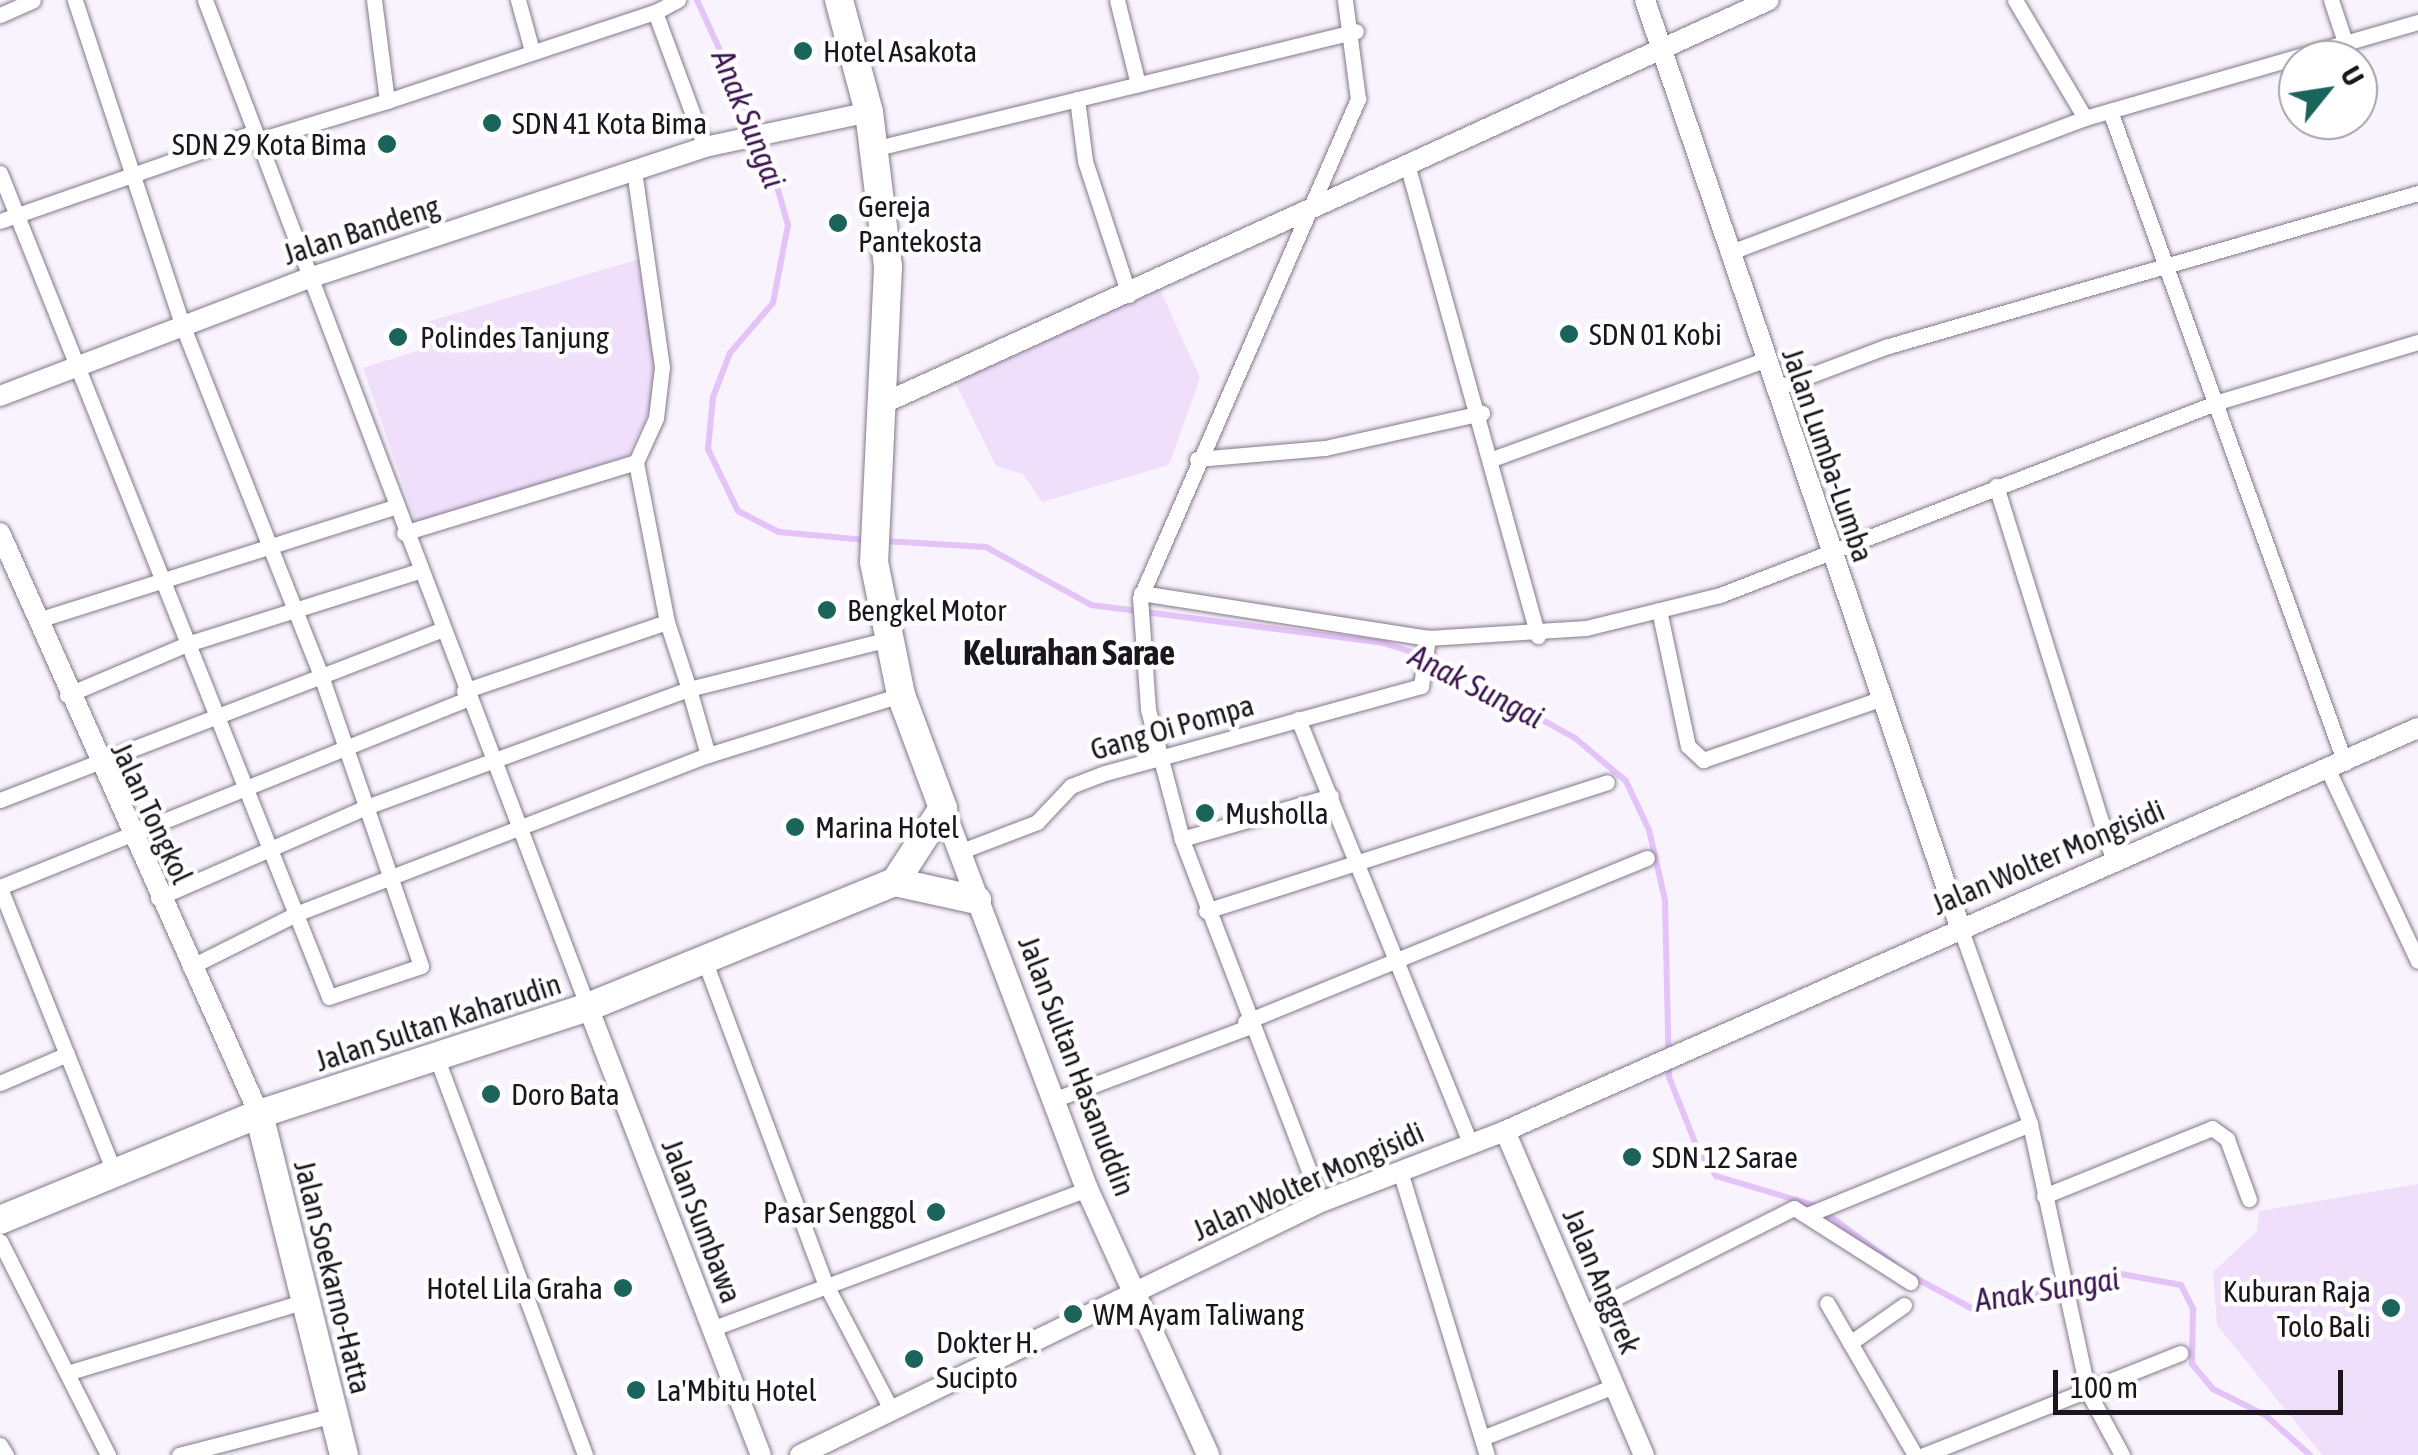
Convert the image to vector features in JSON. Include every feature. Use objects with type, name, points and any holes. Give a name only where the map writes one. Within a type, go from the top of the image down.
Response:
[{"type":"highway","name":"Jalan Sultan Hasanuddin","points":[[840,0],[869,112],[888,267],[874,562],[886,640],[901,695],[943,808]]},
{"type":"highway","points":[[943,808],[895,882],[978,900]]},
{"type":"highway","name":"Jalan Sultan Kaharudin","points":[[0,1220],[113,1169],[258,1114],[588,1007],[895,882]]},
{"type":"highway","name":"Jalan Soekarno-Hatta","points":[[258,1114],[344,1455]]},
{"type":"main road","name":"Jalan Sultan Hasanuddin","points":[[943,808],[1088,1189],[1208,1455]]},
{"type":"street","points":[[0,15],[33,0]]},
{"type":"street","points":[[0,173],[72,368],[298,913],[328,997],[421,966],[369,806],[320,674],[182,324],[138,176],[75,0]]},
{"type":"street","points":[[204,0],[465,695],[588,1007]]},
{"type":"street","points":[[374,0],[387,101]]},
{"type":"street","points":[[518,0],[532,51]]},
{"type":"street","points":[[0,220],[255,137],[387,101],[655,12],[678,0]]},
{"type":"street","points":[[1117,0],[1138,84]]},
{"type":"street","points":[[1321,1202],[1246,1024],[1182,839],[1158,758],[1140,619],[1141,596],[1197,459],[1358,99],[1356,31],[1345,0]]},
{"type":"street","name":"Jalan Lumba-Lumba","points":[[1644,0],[1828,551],[1960,926]]},
{"type":"street","points":[[884,403],[1129,295],[1769,0]]},
{"type":"street","points":[[2015,0],[2085,118]]},
{"type":"street","points":[[2331,0],[2344,40]]},
{"type":"street","points":[[655,12],[705,147]]},
{"type":"street","points":[[2352,40],[2418,22]]},
{"type":"street","points":[[873,148],[1356,31]]},
{"type":"street","points":[[1728,253],[2085,118],[2278,62]]},
{"type":"street","points":[[1077,100],[1085,161],[1129,295]]},
{"type":"street","points":[[2110,111],[2166,273],[2218,402],[2337,766],[2418,961]]},
{"type":"street","name":"Jalan Bandeng","points":[[0,396],[309,278],[705,147],[869,112]]},
{"type":"street","points":[[1407,164],[1495,458],[1538,636]]},
{"type":"street","points":[[634,171],[662,367],[656,418],[636,462],[667,622],[708,756]]},
{"type":"street","points":[[1774,389],[1973,321],[2166,273],[2418,193]]},
{"type":"street","points":[[1141,596],[1427,650],[1538,636],[1659,610],[1828,551],[2218,402],[2418,342]]},
{"type":"street","points":[[1495,458],[1764,360]]},
{"type":"street","points":[[1197,459],[1324,448],[1482,413]]},
{"type":"street","points":[[404,533],[636,462]]},
{"type":"street","points":[[1996,486],[2114,862]]},
{"type":"street","points":[[38,620],[158,575],[394,506]]},
{"type":"street","name":"Jalan Tongkol","points":[[0,533],[126,834],[258,1114]]},
{"type":"street","points":[[68,695],[187,644],[418,571]]},
{"type":"street","points":[[1659,610],[1688,746],[1703,760],[1880,700]]},
{"type":"street","points":[[113,1169],[0,887],[465,695],[667,622]]},
{"type":"street","points":[[0,800],[94,760],[441,630]]},
{"type":"street","points":[[158,898],[369,806],[689,689],[886,640]]},
{"type":"street","name":"Gang Oi Pompa","points":[[959,852],[1037,822],[1071,786],[1417,687],[1427,650]]},
{"type":"street","points":[[190,966],[298,913],[393,876],[708,756],[901,695]]},
{"type":"street","points":[[1298,719],[1470,1144]]},
{"type":"street","name":"Jalan Wolter Mongisidi","points":[[800,1455],[1321,1202],[1505,1131],[1960,926],[2418,728]]},
{"type":"street","points":[[1206,911],[1360,866],[1607,782]]},
{"type":"street","points":[[1182,839],[1331,796]]},
{"type":"street","points":[[1053,1100],[1647,858]]},
{"type":"street","points":[[1960,926],[2030,1124],[2068,1315],[2088,1392],[2122,1455]]},
{"type":"street","points":[[704,962],[825,1282],[892,1412]]},
{"type":"street","name":"Jalan Sumbawa","points":[[588,1007],[760,1455]]},
{"type":"street","points":[[0,1083],[67,1054]]},
{"type":"street","points":[[437,1059],[584,1455]]},
{"type":"street","points":[[1807,1215],[2030,1124]]},
{"type":"street","points":[[2044,1196],[2212,1128],[2227,1139],[2250,1199]]},
{"type":"street","name":"Jalan Anggrek","points":[[1505,1131],[1644,1455]]},
{"type":"street","points":[[1400,1171],[1488,1455]]},
{"type":"street","points":[[711,1329],[825,1282],[1088,1189]]},
{"type":"street","points":[[1583,1314],[1794,1208],[1910,1282]]},
{"type":"street","points":[[0,1241],[108,1455]]},
{"type":"street","points":[[66,1373],[306,1302]]},
{"type":"street","points":[[1827,1303],[1915,1455]]},
{"type":"street","points":[[1850,1343],[1904,1305]]},
{"type":"street","points":[[1924,1455],[2180,1353]]},
{"type":"street","points":[[1482,1438],[1614,1386]]},
{"type":"street","points":[[179,1455],[334,1415]]},
{"type":"street","points":[[0,1445],[6,1455]]},
{"type":"shaded area","points":[[639,259],[655,366],[651,408],[627,456],[417,525],[363,368],[423,349],[417,325]]},
{"type":"shaded area","points":[[1158,285],[1200,378],[1169,465],[1042,502],[1023,474],[996,466],[955,382]]},
{"type":"shaded area","points":[[2418,1184],[2418,1455],[2322,1455],[2217,1325],[2213,1272],[2257,1231],[2259,1211]]},
{"type":"waterway","name":"Anak Sungai","points":[[697,0],[769,158],[788,225],[773,303],[730,353],[713,397],[708,449],[738,511],[779,532],[866,540]]},
{"type":"waterway","name":"Anak Sungai","points":[[884,541],[986,547],[1091,605],[1383,643],[1431,658],[1575,738],[1626,781],[1649,830],[1665,900],[1669,1077],[1698,1150],[1716,1176],[1816,1206],[1896,1265]]},
{"type":"waterway","name":"Anak Sungai","points":[[1910,1275],[1973,1309],[2121,1274],[2181,1285],[2193,1309],[2192,1364],[2213,1389],[2265,1415],[2310,1455]]},
{"type":"place","name":"Hotel Asakota","points":[[803,51]]},
{"type":"place","name":"SDN 41 Kota Bima","points":[[492,123]]},
{"type":"place","name":"SDN 29 Kota Bima","points":[[387,144]]},
{"type":"place","name":"Gereja Pantekosta","points":[[838,223]]},
{"type":"place","name":"SDN 01 Kobi","points":[[1569,334]]},
{"type":"place","name":"Polindes Tanjung","points":[[398,337]]},
{"type":"place","name":"Bengkel Motor","points":[[827,610]]},
{"type":"place","name":"Musholla","points":[[1205,813]]},
{"type":"place","name":"Marina Hotel","points":[[795,827]]},
{"type":"place","name":"Doro Bata","points":[[491,1094]]},
{"type":"place","name":"SDN 12 Sarae","points":[[1632,1157]]},
{"type":"place","name":"Pasar Senggol","points":[[936,1212]]},
{"type":"place","name":"Hotel Lila Graha","points":[[623,1288]]},
{"type":"place","name":"Kuburan Raja Tolo Bali","points":[[2391,1308]]},
{"type":"place","name":"WM Ayam Taliwang","points":[[1073,1314]]},
{"type":"place","name":"Dokter H. Sucipto","points":[[914,1359]]},
{"type":"place","name":"La'Mbitu Hotel","points":[[636,1390]]},
{"type":"district","name":"Kelurahan Sarae","points":[[1069,652]]}]
